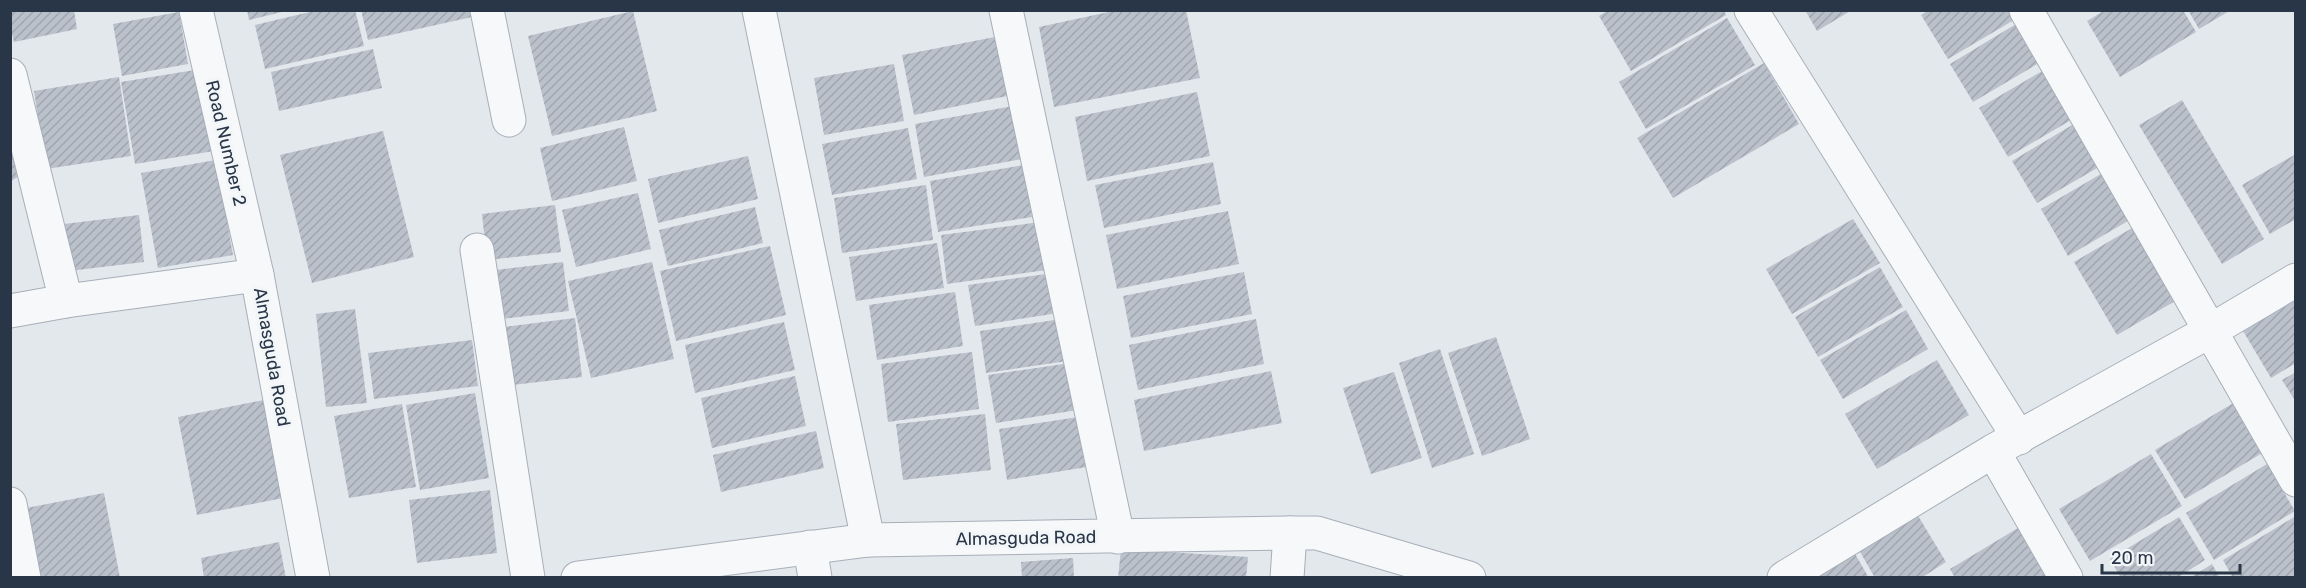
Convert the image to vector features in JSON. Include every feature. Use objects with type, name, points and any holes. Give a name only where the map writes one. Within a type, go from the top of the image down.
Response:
[{"type":"street","name":"Road Number 2","points":[[196,10],[257,275]]},
{"type":"street","points":[[487,10],[509,120]]},
{"type":"street","points":[[759,10],[868,540]]},
{"type":"street","points":[[1006,10],[1118,537]]},
{"type":"street","points":[[1752,10],[2006,445],[2066,578]]},
{"type":"street","points":[[2026,10],[2295,480]]},
{"type":"street","points":[[10,75],[22,115],[66,301]]},
{"type":"street","points":[[477,250],[528,578]]},
{"type":"street","name":"Almasguda Road","points":[[10,311],[66,301],[257,275],[313,578]]},
{"type":"street","points":[[1784,578],[2006,445],[2211,331],[2295,280]]},
{"type":"street","points":[[10,504],[24,578]]},
{"type":"street","points":[[1287,578],[1290,533]]},
{"type":"street","name":"Almasguda Road","points":[[578,578],[813,562],[868,540],[1317,533],[1469,578]]},
{"type":"building","points":[[10,10],[74,10],[77,29],[14,42],[10,26]]},
{"type":"building","points":[[247,10],[286,10],[286,11],[249,20]]},
{"type":"building","points":[[318,10],[355,10],[364,46],[265,69],[255,25]]},
{"type":"building","points":[[361,10],[471,10],[472,17],[368,40]]},
{"type":"building","points":[[1118,10],[1186,10],[1200,78],[1054,107],[1039,27]]},
{"type":"building","points":[[1609,10],[1724,10],[1726,15],[1631,71],[1599,16]]},
{"type":"building","points":[[1805,10],[1852,10],[1817,31]]},
{"type":"building","points":[[1929,10],[2015,10],[2019,17],[1948,59],[1921,15]]},
{"type":"building","points":[[2105,10],[2183,10],[2196,32],[2120,77],[2087,21]]},
{"type":"building","points":[[2188,10],[2231,10],[2199,29]]},
{"type":"building","points":[[633,11],[657,111],[552,136],[528,36]]},
{"type":"building","points":[[179,12],[188,64],[122,76],[113,24]]},
{"type":"building","points":[[1727,18],[1755,65],[1646,129],[1619,82]]},
{"type":"building","points":[[2021,21],[2044,60],[1973,102],[1950,64]]},
{"type":"building","points":[[1000,36],[1012,95],[914,115],[902,55]]},
{"type":"building","points":[[373,49],[382,88],[279,111],[271,72]]},
{"type":"building","points":[[1764,63],[1799,124],[1673,198],[1637,138]]},
{"type":"building","points":[[894,64],[904,121],[824,135],[814,78]]},
{"type":"building","points":[[2049,67],[2078,116],[2008,157],[1979,108]]},
{"type":"building","points":[[201,69],[214,151],[135,164],[121,82]]},
{"type":"building","points":[[119,77],[131,156],[46,169],[34,91]]},
{"type":"building","points":[[1197,92],[1210,156],[1087,181],[1075,117]]},
{"type":"building","points":[[2182,100],[2264,239],[2222,264],[2139,125]]},
{"type":"building","points":[[1013,106],[1022,159],[924,177],[915,124]]},
{"type":"building","points":[[2079,121],[2104,164],[2037,203],[2012,161]]},
{"type":"building","points":[[624,127],[637,181],[552,201],[540,148]]},
{"type":"building","points":[[908,128],[917,179],[832,195],[822,144]]},
{"type":"building","points":[[383,131],[414,257],[312,283],[280,155]]},
{"type":"building","points":[[10,137],[31,168],[10,182]]},
{"type":"building","points":[[2296,154],[2296,219],[2270,234],[2242,185]]},
{"type":"building","points":[[748,156],[758,199],[658,223],[648,179]]},
{"type":"building","points":[[216,160],[233,255],[158,268],[141,173]]},
{"type":"building","points":[[1213,162],[1221,204],[1104,228],[1095,185]]},
{"type":"building","points":[[1024,165],[1032,217],[938,232],[930,181]]},
{"type":"building","points":[[2106,171],[2133,218],[2068,256],[2041,209]]},
{"type":"building","points":[[926,185],[933,240],[842,253],[834,198]]},
{"type":"building","points":[[638,193],[651,249],[576,267],[562,210]]},
{"type":"building","points":[[555,205],[561,252],[487,260],[482,214]]},
{"type":"building","points":[[755,207],[763,243],[668,266],[659,230]]},
{"type":"building","points":[[1228,211],[1239,264],[1117,289],[1106,235]]},
{"type":"building","points":[[139,215],[144,262],[69,271],[64,224]]},
{"type":"building","points":[[1853,219],[1880,263],[1792,314],[1766,269]]},
{"type":"building","points":[[1048,221],[1054,269],[947,284],[941,235]]},
{"type":"building","points":[[2139,224],[2182,297],[2117,335],[2074,262]]},
{"type":"building","points":[[937,243],[944,288],[856,301],[849,257]]},
{"type":"building","points":[[770,246],[786,315],[676,341],[660,271]]},
{"type":"building","points":[[563,262],[569,311],[494,320],[488,271]]},
{"type":"building","points":[[652,262],[674,359],[591,378],[568,281]]},
{"type":"building","points":[[1880,267],[1903,307],[1818,357],[1795,317]]},
{"type":"building","points":[[1060,272],[1065,312],[975,326],[968,285]]},
{"type":"building","points":[[1244,272],[1252,314],[1131,338],[1123,296]]},
{"type":"building","points":[[955,292],[963,346],[877,360],[869,305]]},
{"type":"building","points":[[2296,300],[2296,363],[2271,378],[2243,331]]},
{"type":"building","points":[[355,309],[367,403],[326,407],[316,314]]},
{"type":"building","points":[[1906,310],[1928,349],[1843,399],[1820,360]]},
{"type":"building","points":[[575,318],[582,377],[503,386],[496,328]]},
{"type":"building","points":[[1068,318],[1074,360],[986,373],[980,331]]},
{"type":"building","points":[[1256,319],[1264,364],[1138,390],[1129,345]]},
{"type":"building","points":[[784,322],[795,370],[695,393],[685,345]]},
{"type":"building","points":[[1496,337],[1530,439],[1482,456],[1448,353]]},
{"type":"building","points":[[472,340],[478,386],[374,399],[368,353]]},
{"type":"building","points":[[1440,349],[1474,454],[1432,468],[1399,363]]},
{"type":"building","points":[[972,352],[979,409],[888,422],[881,364]]},
{"type":"building","points":[[1937,360],[1969,415],[1877,469],[1845,414]]},
{"type":"building","points":[[1077,362],[1084,409],[996,423],[988,375]]},
{"type":"building","points":[[1271,371],[1282,423],[1144,451],[1134,400]]},
{"type":"building","points":[[1394,372],[1422,458],[1371,474],[1343,388]]},
{"type":"building","points":[[2296,372],[2296,402],[2282,380]]},
{"type":"building","points":[[795,376],[806,426],[712,448],[701,398]]},
{"type":"building","points":[[475,393],[489,478],[420,490],[406,405]]},
{"type":"building","points":[[264,400],[283,498],[197,515],[178,417]]},
{"type":"building","points":[[2235,402],[2264,452],[2185,499],[2155,450]]},
{"type":"building","points":[[402,404],[416,487],[349,498],[334,416]]},
{"type":"building","points":[[985,414],[991,470],[903,480],[896,424]]},
{"type":"building","points":[[1085,416],[1093,466],[1007,480],[999,429]]},
{"type":"building","points":[[816,431],[824,468],[721,492],[713,455]]},
{"type":"building","points":[[2151,454],[2182,506],[2090,561],[2059,509]]},
{"type":"building","points":[[2267,464],[2295,511],[2214,560],[2186,513]]},
{"type":"building","points":[[490,490],[497,553],[417,563],[409,500]]},
{"type":"building","points":[[104,493],[120,578],[29,578],[16,510]]},
{"type":"building","points":[[1917,514],[1946,562],[1921,578],[1875,578],[1859,550]]},
{"type":"building","points":[[2296,516],[2296,578],[2233,578],[2223,560]]},
{"type":"building","points":[[2179,517],[2205,560],[2177,578],[2121,578],[2110,559]]},
{"type":"building","points":[[2018,528],[2047,576],[1955,578],[1950,569]]},
{"type":"building","points":[[279,542],[286,578],[204,578],[201,558]]},
{"type":"building","points":[[1121,549],[1248,557],[1246,578],[1118,578]]},
{"type":"building","points":[[1854,552],[1869,578],[1812,578]]},
{"type":"building","points":[[1073,558],[1074,578],[1022,578],[1021,562]]},
{"type":"building","points":[[2212,564],[2220,578],[2190,578]]}]
